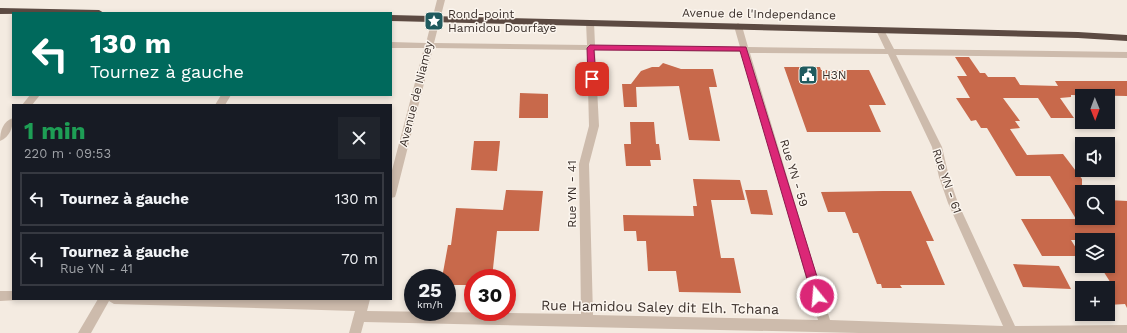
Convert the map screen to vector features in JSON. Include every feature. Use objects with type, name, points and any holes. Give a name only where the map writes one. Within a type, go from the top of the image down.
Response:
[{"type":"highway","points":[[0,11],[50,12]]},
{"type":"highway","name":"Avenue de l'Independance","points":[[392,18],[1078,35],[1127,38]]},
{"type":"street","name":"Avenue de Niamey","points":[[392,190],[441,0]]},
{"type":"street","name":"Rue YN - 41","points":[[587,320],[584,164],[594,126],[590,22]]},
{"type":"street","name":"Rue YN - 59","points":[[738,26],[743,49],[826,326]]},
{"type":"street","name":"Rue YN - 61","points":[[880,30],[936,147],[953,203],[1012,332]]},
{"type":"street","points":[[392,45],[1127,55]]},
{"type":"street","points":[[28,104],[34,96]]},
{"type":"street","points":[[0,137],[12,122]]},
{"type":"street","points":[[0,296],[12,296]]},
{"type":"street","points":[[84,333],[103,300]]},
{"type":"street","name":"Rue Hamidou Saley dit Elh. Tchana","points":[[145,300],[362,307],[587,320],[826,326],[976,333],[1127,331]]},
{"type":"street","points":[[355,333],[362,307]]},
{"type":"building","points":[[955,57],[969,57],[980,73],[985,73],[988,77],[1015,77],[1020,85],[1058,86],[1055,81],[1127,81],[1127,96],[1115,96],[1115,89],[1075,89],[1075,95],[1060,98],[1074,118],[1051,118],[1038,98],[1003,98],[1020,121],[1015,121],[1020,128],[1010,129],[1027,155],[1063,154],[1075,170],[1075,177],[1080,177],[1082,179],[1082,185],[1075,185],[1075,217],[1050,176],[1016,176],[987,128],[981,128],[976,120],[971,121],[956,98],[970,98],[957,76],[967,76]]},
{"type":"building","points":[[663,63],[681,69],[713,69],[717,87],[709,87],[720,141],[689,140],[679,86],[636,87],[637,107],[624,107],[622,84],[631,84],[641,71],[652,67],[659,67]]},
{"type":"building","points":[[784,67],[820,67],[821,70],[869,70],[886,105],[869,105],[881,132],[807,132]]},
{"type":"building","points":[[520,93],[548,94],[548,118],[519,118]]},
{"type":"building","points":[[630,122],[654,122],[656,144],[659,144],[661,160],[650,160],[651,166],[626,166],[624,144],[631,144]]},
{"type":"building","points":[[474,141],[500,141],[497,171],[471,170]]},
{"type":"building","points":[[693,179],[740,180],[745,200],[711,200],[721,258],[734,258],[741,293],[679,292],[676,271],[648,271],[646,241],[637,241],[636,231],[624,231],[623,215],[694,216],[693,206],[697,206]]},
{"type":"building","points":[[506,190],[543,191],[539,231],[497,231],[493,269],[464,269],[464,285],[456,285],[456,269],[444,269],[448,245],[451,245],[456,208],[503,210]]},
{"type":"building","points":[[745,190],[767,190],[773,215],[751,214]]},
{"type":"building","points":[[911,191],[934,241],[926,241],[945,285],[900,285],[902,288],[882,288],[881,284],[877,284],[858,233],[853,233],[845,212],[828,212],[821,192]]},
{"type":"building","points":[[1115,200],[1127,201],[1127,308],[1125,304],[1115,305],[1115,281],[1110,281],[1104,273],[1115,273],[1115,233],[1075,233],[1075,240],[1071,240],[1075,246],[1075,256],[1042,256],[1021,219],[1075,219],[1075,225],[1115,225]]},
{"type":"building","points":[[1013,264],[1059,266],[1071,289],[1023,287]]},
{"type":"place","name":"Rond-point Hamidou Dourfaye","points":[[434,21]]},
{"type":"place","name":"H3N","points":[[808,75]]},
{"type":"route","points":[[592,79],[590,48],[743,49],[817,296]]}]
